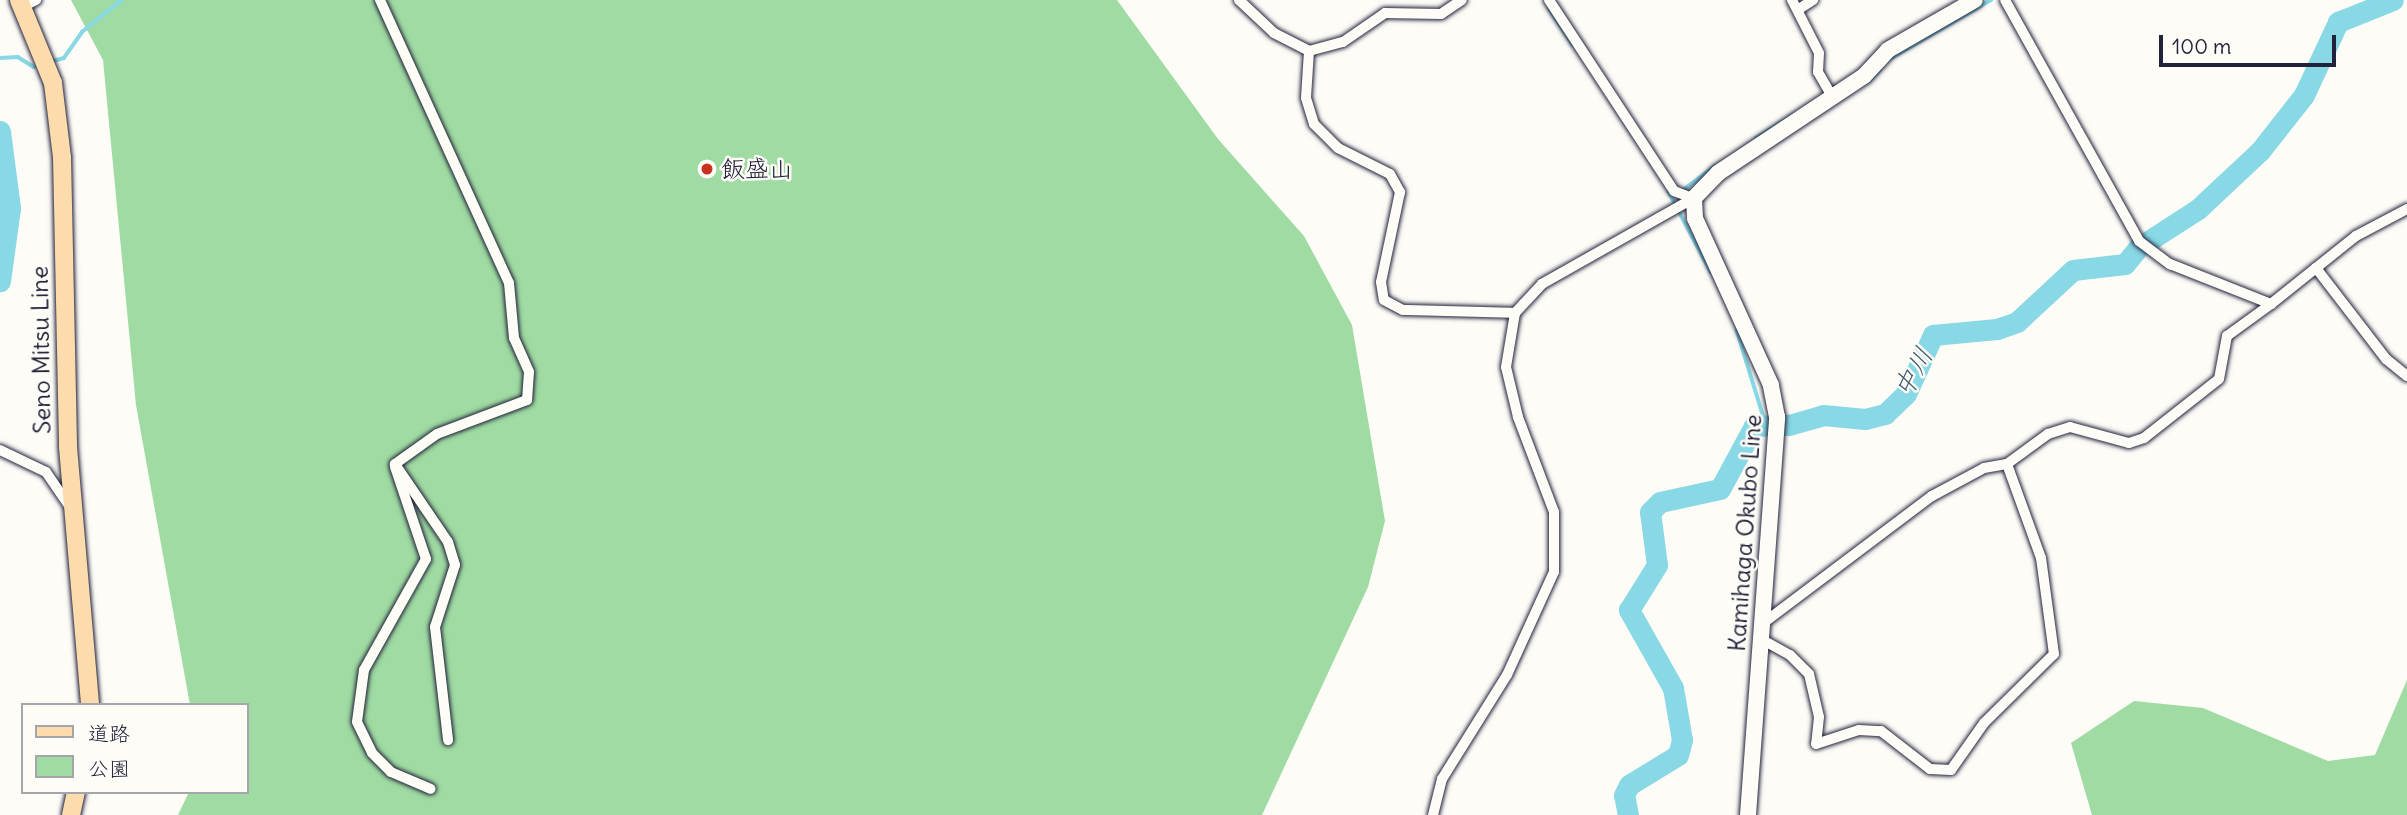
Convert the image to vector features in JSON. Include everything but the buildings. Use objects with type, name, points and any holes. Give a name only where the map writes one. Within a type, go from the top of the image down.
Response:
[{"type":"main road","points":[[1694,198],[1718,173],[1864,76],[1888,50],[1975,0]]},
{"type":"main road","name":"Seno Mitsu Line","points":[[26,2],[53,83],[59,121],[68,447],[90,703]]},
{"type":"main road","name":"Kamihaga Okubo Line","points":[[1694,198],[1695,218],[1771,385],[1777,417],[1748,815]]},
{"type":"main road","points":[[71,815],[76,794]]},
{"type":"street","points":[[380,0],[509,283],[514,338],[529,372],[530,394],[527,400],[437,434],[394,464]]},
{"type":"street","points":[[1239,0],[1274,33],[1309,51],[1343,42],[1385,13],[1441,14],[1462,0]]},
{"type":"street","points":[[1549,0],[1674,191],[1694,198]]},
{"type":"street","points":[[1813,0],[1796,5],[1819,53],[1818,72],[1832,96]]},
{"type":"street","points":[[2006,0],[2143,245],[2169,264],[2272,304]]},
{"type":"street","points":[[1309,51],[1306,98],[1314,124],[1338,148],[1390,174],[1400,192],[1381,282],[1384,300],[1403,310],[1515,313]]},
{"type":"street","points":[[1433,815],[1442,779],[1507,675],[1554,572],[1554,512],[1518,417],[1506,367],[1515,313],[1542,284],[1677,205],[1694,198]]},
{"type":"street","points":[[2007,464],[2042,562],[2054,654],[1984,723],[1951,771],[1930,769],[1881,730],[1859,730],[1816,744],[1819,717],[1809,674],[1762,631],[1932,496],[1984,468],[2007,464],[2059,429],[2081,428],[2129,443],[2144,438],[2219,379],[2227,335],[2272,304],[2356,236],[2407,209]]},
{"type":"street","points":[[2316,268],[2386,359],[2407,376]]},
{"type":"street","points":[[0,450],[46,472],[75,514]]},
{"type":"street","points":[[394,464],[448,542],[455,565],[435,626],[448,740]]},
{"type":"street","points":[[394,464],[411,527],[424,545],[426,559],[364,670],[357,722],[372,753],[391,772],[431,789]]},
{"type":"green space","points":[[71,0],[1117,0],[1218,139],[1304,236],[1352,325],[1385,521],[1368,587],[1262,815],[178,815],[188,794],[248,794],[248,703],[190,703],[136,405],[103,60]]},
{"type":"green space","points":[[2407,680],[2407,815],[2092,815],[2071,743],[2134,701],[2203,708],[2328,761],[2375,755]]},
{"type":"waterway","points":[[53,61],[64,58],[82,32],[122,0]]},
{"type":"waterway","points":[[1890,59],[1991,0]]},
{"type":"waterway","name":"中川","points":[[1628,815],[1624,795],[1629,785],[1678,755],[1682,740],[1673,688],[1629,610],[1657,565],[1650,512],[1660,502],[1720,489],[1754,426],[1789,425],[1823,415],[1865,419],[1885,414],[1906,394],[1933,335],[1997,329],[2017,322],[2073,270],[2125,264],[2139,247],[2198,209],[2260,151],[2304,95],[2338,22],[2393,0]]},
{"type":"waterway","points":[[1549,8],[1573,45]]},
{"type":"waterway","points":[[0,58],[18,57],[34,67]]},
{"type":"waterway","points":[[1868,82],[1880,70]]},
{"type":"waterway","points":[[1756,138],[1795,114]]},
{"type":"waterway","points":[[0,131],[10,208],[0,281]]},
{"type":"waterway","points":[[1682,191],[1715,166]]},
{"type":"waterway","points":[[1669,192],[1711,272]]},
{"type":"waterway","points":[[1737,330],[1766,424]]},
{"type":"place","name":"飯盛山","points":[[707,169]]}]
